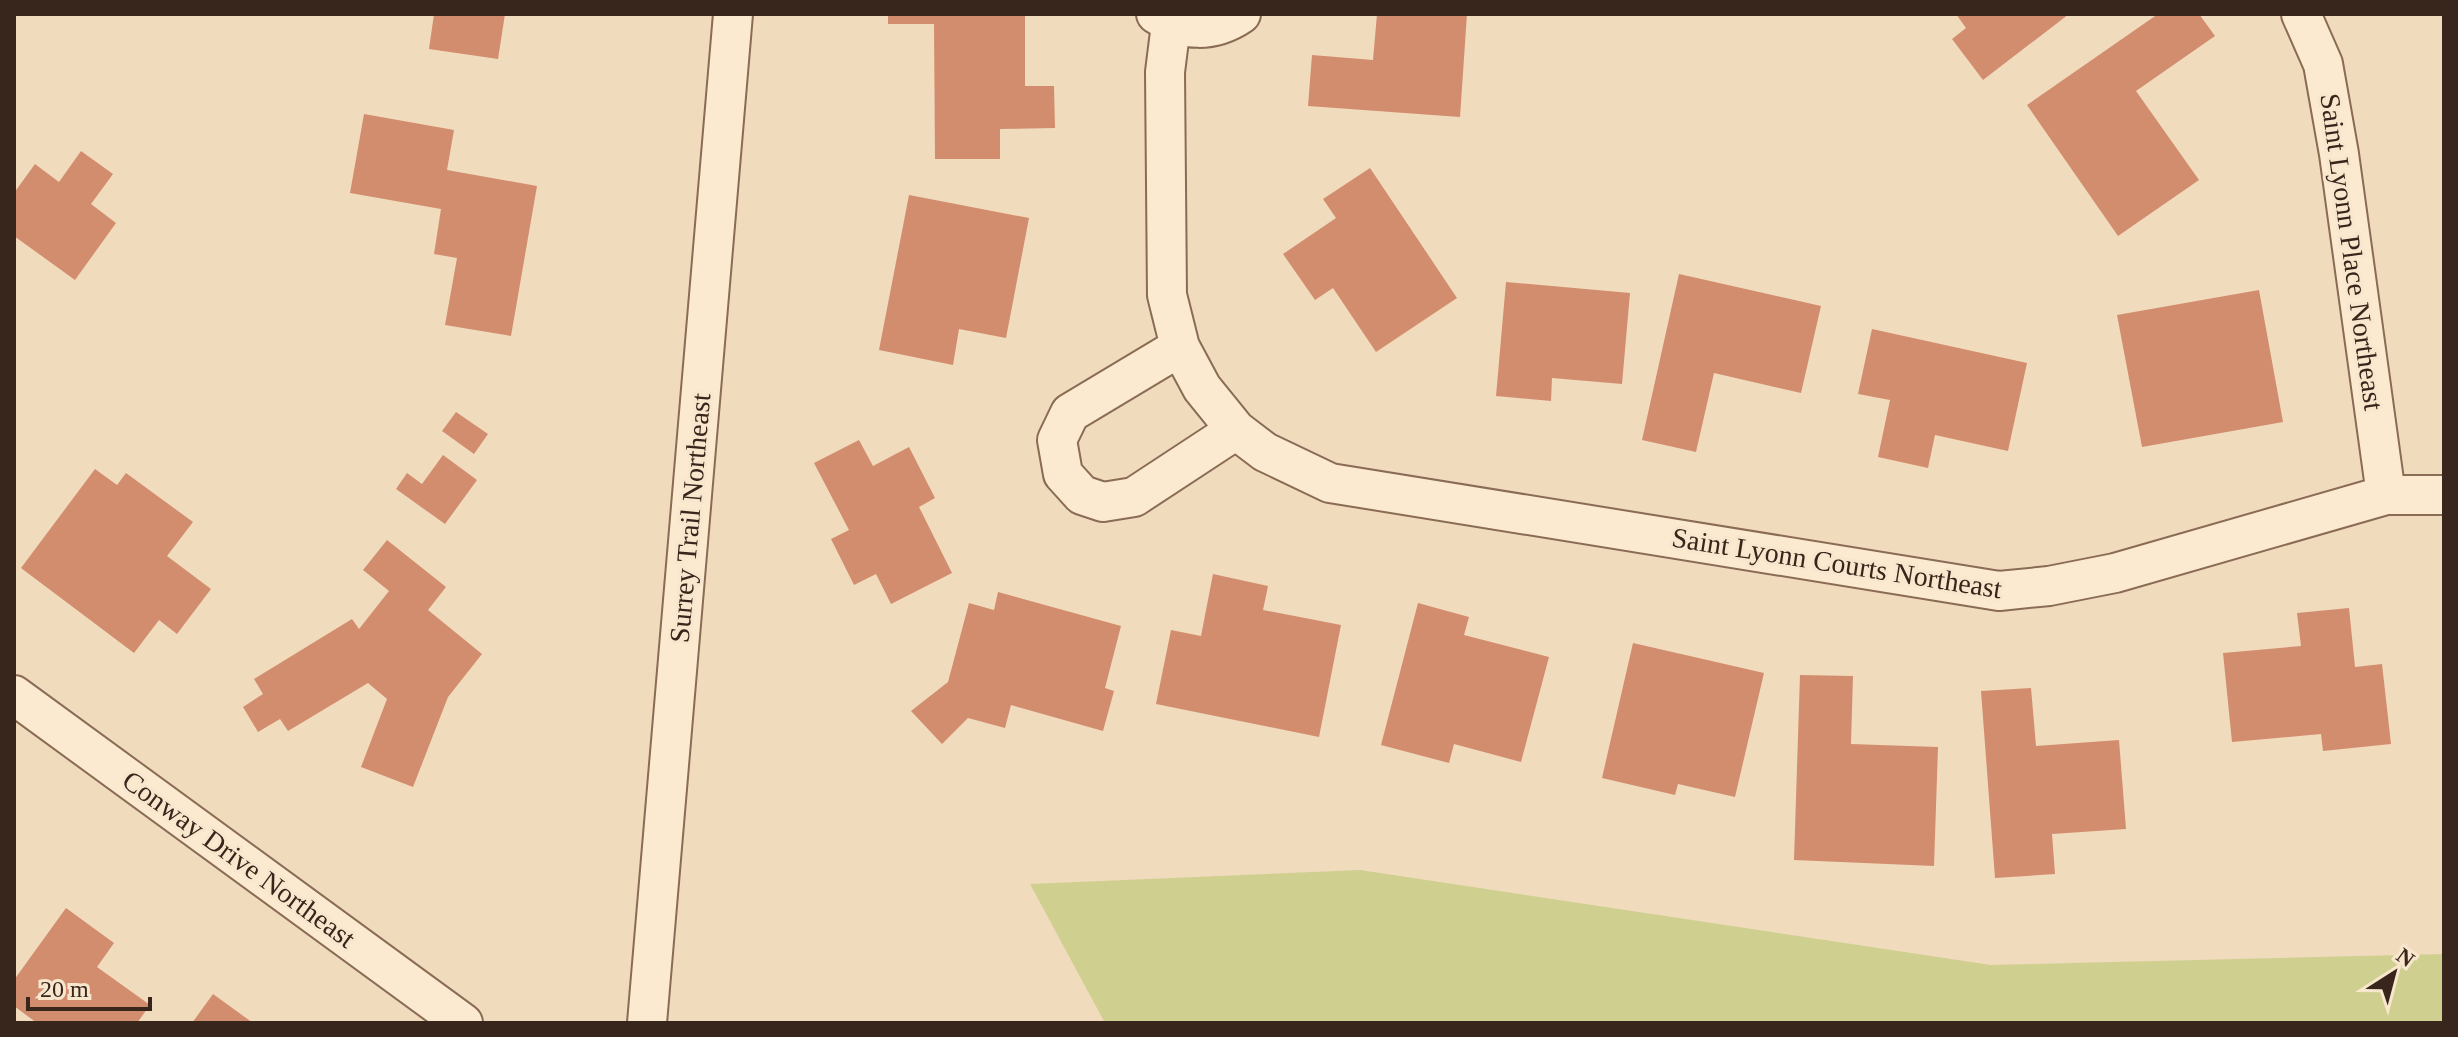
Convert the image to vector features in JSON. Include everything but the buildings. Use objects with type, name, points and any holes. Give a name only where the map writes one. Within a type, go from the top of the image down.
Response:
[{"type":"street","name":"Surrey Trail Northeast","points":[[647,1023],[733,14]]},
{"type":"street","name":"Saint Lyonn Courts Northeast","points":[[1241,14],[1227,23],[1200,29],[1164,19],[1167,295],[1180,347],[1202,388],[1236,430],[1265,452],[1330,483],[1999,591],[2049,586],[2115,573],[2386,495],[2444,495]]},
{"type":"street","name":"Saint Lyonn Place Northeast","points":[[2301,14],[2323,64],[2326,79],[2386,495]]},
{"type":"street","points":[[1180,347],[1070,413],[1057,440],[1063,474],[1082,495],[1103,502],[1134,497],[1236,430]]},
{"type":"street","name":"Conway Drive Northeast","points":[[14,695],[463,1023]]},
{"type":"green space","points":[[1360,870],[1991,965],[2444,954],[2444,1023],[1105,1023],[1030,884]]}]
